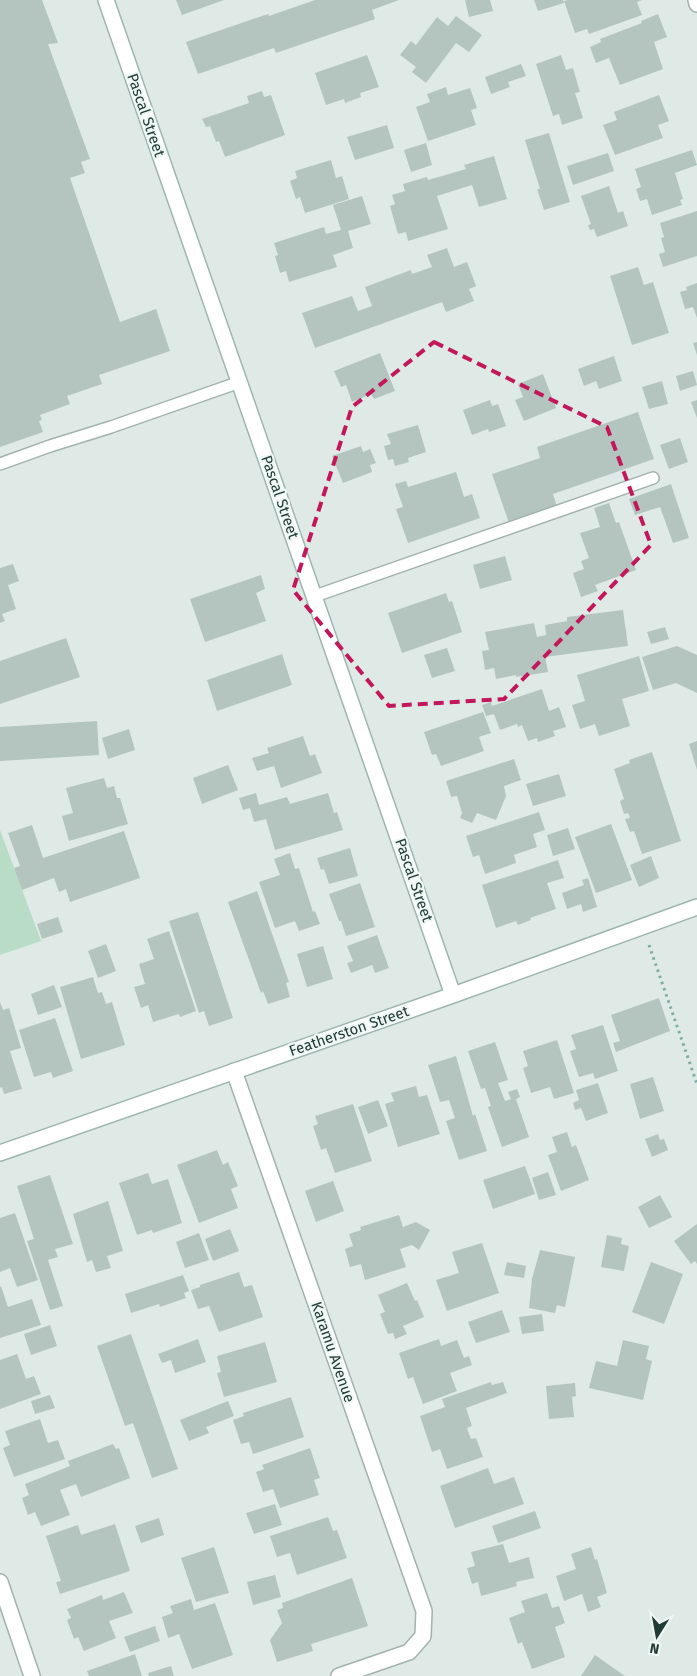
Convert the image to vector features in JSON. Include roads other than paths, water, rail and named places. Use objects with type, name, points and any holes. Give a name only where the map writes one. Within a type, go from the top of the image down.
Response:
[{"type":"street","name":"Pascal Street","points":[[106,0],[453,995]]},
{"type":"street","points":[[696,0],[697,4]]},
{"type":"street","name":"Featherston Street","points":[[0,1153],[453,995],[697,907]]},
{"type":"street","name":"Karamu Avenue","points":[[234,1071],[424,1611],[423,1636],[409,1652],[339,1676]]},
{"type":"street","points":[[0,1582],[32,1676]]},
{"type":"lane","points":[[0,464],[240,382]]},
{"type":"lane","points":[[315,596],[653,478]]}]
